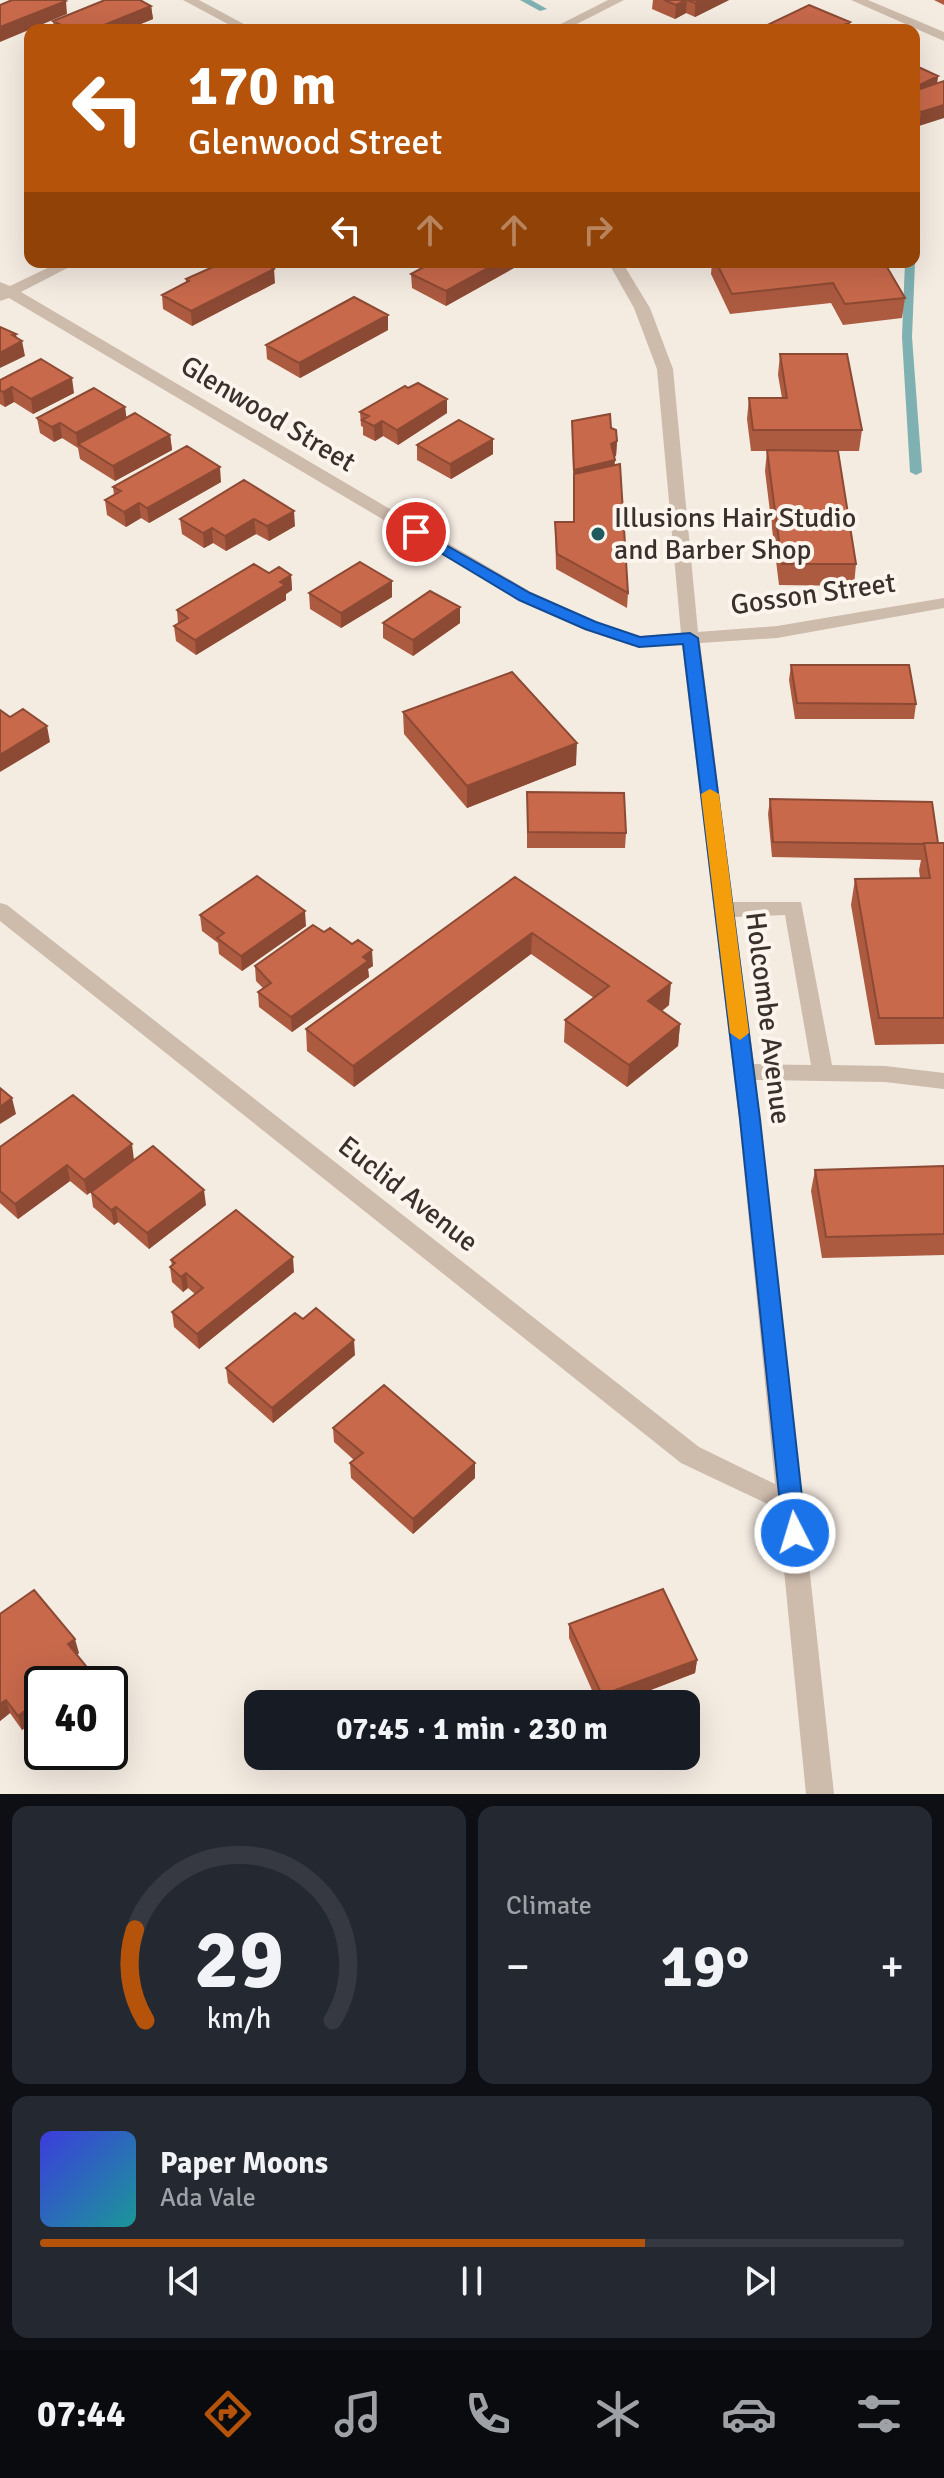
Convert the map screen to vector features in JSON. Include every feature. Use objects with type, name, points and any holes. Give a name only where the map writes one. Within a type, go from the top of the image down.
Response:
[{"type":"street","points":[[189,0],[237,24]]},
{"type":"street","points":[[568,24],[618,0]]},
{"type":"street","points":[[857,0],[913,24]]},
{"type":"street","points":[[920,27],[944,37]]},
{"type":"street","points":[[3,291],[58,268]]},
{"type":"street","name":"Holcombe Avenue","points":[[619,268],[642,308],[665,369],[690,638],[745,1072],[820,1794]]},
{"type":"street","name":"Glenwood Street","points":[[3,291],[525,596],[639,642],[690,638]]},
{"type":"street","name":"Gosson Street","points":[[690,638],[777,632],[944,603]]},
{"type":"street","points":[[724,910],[794,907],[823,1073]]},
{"type":"street","name":"Euclid Avenue","points":[[0,910],[690,1455],[792,1504]]},
{"type":"street","points":[[745,1072],[885,1074],[944,1081]]},
{"type":"building","points":[[12,0],[66,1],[0,27],[0,5]]},
{"type":"building","points":[[105,0],[140,0],[151,6],[107,24],[59,24],[53,21]]},
{"type":"building","points":[[664,0],[686,0],[676,5]]},
{"type":"building","points":[[809,5],[850,22],[846,24],[769,24]]},
{"type":"building","points":[[920,68],[938,76],[920,85]]},
{"type":"building","points":[[944,81],[944,105],[920,111],[920,89]]},
{"type":"building","points":[[211,268],[274,269],[191,311],[162,295],[189,281],[186,279]]},
{"type":"building","points":[[422,268],[488,268],[446,291],[411,274]]},
{"type":"building","points":[[719,268],[888,268],[905,298],[845,304],[833,283],[732,294]]},
{"type":"building","points":[[354,297],[388,315],[299,363],[266,345]]},
{"type":"building","points":[[0,327],[16,334],[12,335],[22,341],[0,353]]},
{"type":"building","points":[[780,354],[847,354],[862,430],[753,430],[749,398],[787,398]]},
{"type":"building","points":[[41,359],[72,378],[31,399],[12,387],[3,392],[0,390],[0,380]]},
{"type":"building","points":[[418,383],[447,399],[397,430],[382,421],[374,426],[362,420],[369,416],[360,412],[405,386],[408,388]]},
{"type":"building","points":[[94,388],[125,407],[76,433],[60,423],[52,427],[37,418]]},
{"type":"building","points":[[135,413],[170,435],[113,466],[78,444]]},
{"type":"building","points":[[610,414],[611,428],[616,430],[617,441],[611,444],[615,460],[574,470],[572,421]]},
{"type":"building","points":[[459,420],[493,439],[450,464],[417,445]]},
{"type":"building","points":[[187,446],[220,467],[147,508],[139,503],[124,512],[105,500],[121,491],[113,487]]},
{"type":"building","points":[[767,450],[838,451],[856,564],[782,564]]},
{"type":"building","points":[[620,464],[628,593],[557,554],[555,522],[574,522],[574,474]]},
{"type":"building","points":[[244,480],[294,511],[267,526],[254,519],[225,536],[212,528],[203,533],[180,519]]},
{"type":"building","points":[[360,562],[392,581],[341,613],[309,593]]},
{"type":"building","points":[[254,564],[269,573],[279,567],[291,575],[280,582],[285,585],[195,640],[174,626],[188,618],[177,610]]},
{"type":"building","points":[[430,591],[460,607],[413,640],[383,623]]},
{"type":"building","points":[[791,665],[909,665],[916,704],[797,703]]},
{"type":"building","points":[[512,672],[577,743],[467,786],[403,712]]},
{"type":"building","points":[[23,709],[47,726],[0,755],[0,710],[10,717]]},
{"type":"building","points":[[527,792],[624,793],[626,833],[528,832]]},
{"type":"building","points":[[770,799],[932,802],[938,843],[773,842]]},
{"type":"building","points":[[924,843],[944,843],[944,1018],[879,1018],[855,879],[930,878]]},
{"type":"building","points":[[257,876],[305,911],[241,956],[217,938],[224,933],[200,915]]},
{"type":"building","points":[[515,877],[671,983],[648,1001],[680,1024],[629,1065],[565,1020],[609,986],[532,933],[353,1066],[306,1029]]},
{"type":"building","points":[[313,925],[324,932],[330,928],[352,944],[358,940],[372,950],[363,957],[368,961],[291,1017],[258,992],[271,983],[255,966]]},
{"type":"building","points":[[0,1088],[12,1098],[0,1107]]},
{"type":"building","points":[[73,1095],[132,1144],[84,1180],[67,1165],[15,1204],[0,1191],[0,1147]]},
{"type":"building","points":[[153,1146],[204,1190],[147,1233],[116,1207],[111,1210],[91,1192]]},
{"type":"building","points":[[944,1166],[944,1234],[826,1237],[815,1170]]},
{"type":"building","points":[[236,1210],[293,1257],[197,1334],[172,1312],[203,1288],[186,1273],[181,1277],[170,1267],[175,1263],[171,1260]]},
{"type":"building","points":[[316,1308],[354,1340],[272,1408],[226,1368],[295,1313],[303,1319]]},
{"type":"building","points":[[384,1385],[475,1463],[413,1519],[350,1463],[363,1453],[333,1428]]},
{"type":"building","points":[[663,1589],[697,1660],[616,1690],[600,1690],[569,1624]]},
{"type":"building","points":[[34,1590],[75,1639],[68,1644],[86,1666],[24,1666],[24,1712],[18,1716],[6,1700],[0,1704],[0,1614]]},
{"type":"waterway","points":[[524,0],[543,9]]},
{"type":"waterway","points":[[910,268],[907,337],[916,472]]},
{"type":"slow traffic","points":[[710,794],[740,1033]]},
{"type":"place","name":"Illusions Hair Studio and Barber Shop","points":[[598,534]]},
{"type":"route","points":[[416,532],[525,596],[591,626],[639,642],[690,638],[750,1119],[795,1533]]}]
